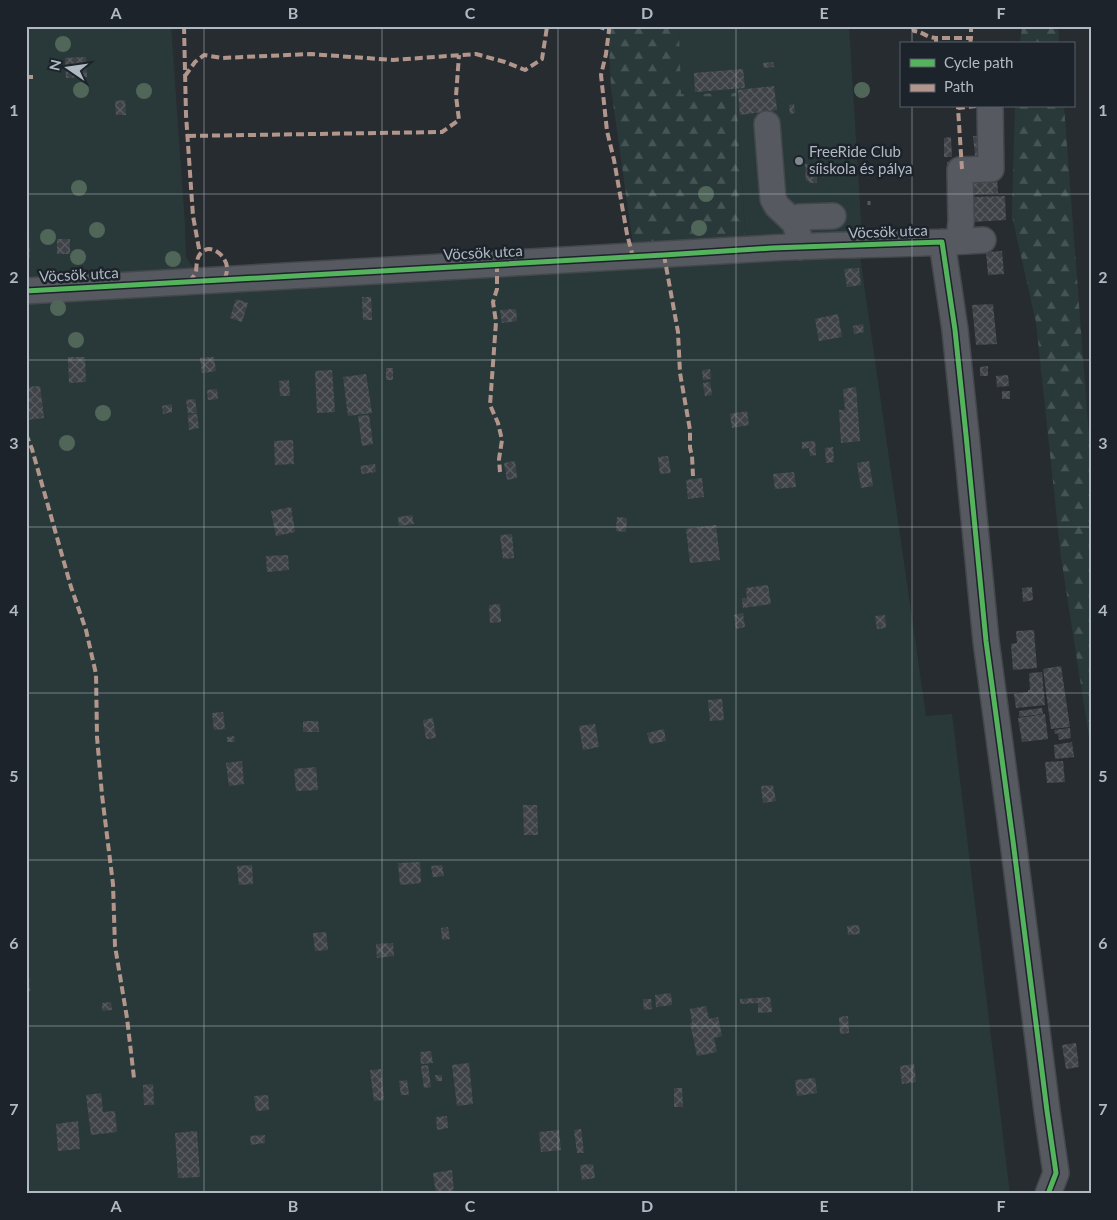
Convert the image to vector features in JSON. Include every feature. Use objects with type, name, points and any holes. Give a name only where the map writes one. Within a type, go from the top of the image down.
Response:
[{"type":"street","points":[[990,108],[991,169],[960,170],[961,241],[955,330],[986,641],[1046,1111],[1056,1173],[1048,1194]]},
{"type":"street","points":[[767,124],[773,199],[777,206],[795,223],[800,247]]},
{"type":"street","points":[[795,223],[799,217],[833,216]]},
{"type":"street","name":"Vöcsök utca","points":[[26,291],[800,247],[961,241]]},
{"type":"path","points":[[869,201],[869,206]]},
{"type":"green space","points":[[26,26],[171,26],[186,257],[209,290],[860,256],[926,716],[952,714],[1010,1194],[26,1194]]},
{"type":"green space","points":[[608,26],[679,26],[682,94],[736,92],[746,244],[633,244],[611,88]]},
{"type":"green space","name":"FreeRide Club síiskola és pálya","points":[[679,26],[849,26],[862,237],[746,244],[736,93],[681,94]]},
{"type":"green space","points":[[1022,26],[1058,26],[1059,42],[1020,42]]},
{"type":"green space","points":[[1015,108],[1064,108],[1091,463],[1091,750],[1061,557],[1036,322],[1012,216]]},
{"type":"building","points":[[86,57],[87,77],[66,78],[65,58]]},
{"type":"building","points":[[773,62],[774,67],[764,68],[763,63]]},
{"type":"building","points":[[743,69],[745,88],[695,92],[694,73]]},
{"type":"building","points":[[774,86],[777,110],[740,115],[738,90]]},
{"type":"building","points":[[125,100],[126,115],[116,115],[115,101]]},
{"type":"building","points":[[794,104],[795,113],[790,114],[789,105]]},
{"type":"building","points":[[973,136],[981,136],[982,155],[975,156]]},
{"type":"building","points":[[951,137],[952,157],[944,157],[944,138]]},
{"type":"building","points":[[996,159],[998,193],[949,196],[947,162]]},
{"type":"building","points":[[805,164],[809,164],[809,177],[817,177],[817,183],[806,181]]},
{"type":"building","points":[[1005,196],[1006,220],[971,222],[970,197]]},
{"type":"building","points":[[26,237],[29,237],[30,258],[26,258]]},
{"type":"building","points":[[57,239],[70,239],[70,254],[57,254]]},
{"type":"building","points":[[1002,251],[1004,274],[988,275],[986,252]]},
{"type":"building","points":[[859,268],[861,285],[847,287],[844,269]]},
{"type":"building","points":[[362,297],[371,297],[372,320],[363,320]]},
{"type":"building","points":[[236,299],[248,303],[242,322],[230,318]]},
{"type":"building","points":[[993,304],[997,344],[976,345],[972,305]]},
{"type":"building","points":[[516,309],[517,321],[502,323],[500,310]]},
{"type":"building","points":[[838,314],[842,337],[819,341],[815,319]]},
{"type":"building","points":[[863,324],[864,332],[854,334],[853,326]]},
{"type":"building","points":[[68,357],[85,357],[86,382],[69,383]]},
{"type":"building","points":[[214,357],[216,371],[202,373],[200,358]]},
{"type":"building","points":[[988,366],[988,376],[980,376],[980,367]]},
{"type":"building","points":[[386,368],[393,368],[393,380],[386,380]]},
{"type":"building","points":[[710,369],[711,379],[703,380],[702,370]]},
{"type":"building","points":[[332,370],[335,412],[317,413],[315,371]]},
{"type":"building","points":[[366,374],[372,413],[348,416],[343,377]]},
{"type":"building","points":[[1008,375],[1009,386],[997,387],[996,376]]},
{"type":"building","points":[[289,380],[290,396],[280,396],[279,381]]},
{"type":"building","points":[[710,382],[712,395],[705,396],[703,383]]},
{"type":"building","points":[[40,386],[44,418],[26,420],[26,387]]},
{"type":"building","points":[[856,387],[860,441],[841,443],[839,410],[845,410],[843,389]]},
{"type":"building","points":[[217,389],[218,399],[208,400],[207,390]]},
{"type":"building","points":[[1002,391],[1010,391],[1010,399],[1002,399]]},
{"type":"building","points":[[195,399],[197,413],[188,414],[186,400]]},
{"type":"building","points":[[172,404],[172,412],[163,414],[162,406]]},
{"type":"building","points":[[747,411],[749,425],[732,428],[730,414]]},
{"type":"building","points":[[197,414],[199,428],[189,430],[188,415]]},
{"type":"building","points":[[369,415],[373,444],[362,446],[358,416]]},
{"type":"building","points":[[293,440],[294,464],[275,465],[274,441]]},
{"type":"building","points":[[815,441],[816,455],[810,456],[809,448],[802,449],[802,442]]},
{"type":"building","points":[[833,447],[834,462],[826,463],[825,448]]},
{"type":"building","points":[[668,456],[671,473],[660,474],[658,457]]},
{"type":"building","points":[[515,461],[517,478],[507,480],[504,463]]},
{"type":"building","points":[[869,461],[873,486],[861,488],[857,463]]},
{"type":"building","points":[[375,464],[376,472],[362,474],[360,466]]},
{"type":"building","points":[[794,472],[796,487],[775,489],[773,474]]},
{"type":"building","points":[[702,478],[704,497],[688,499],[686,480]]},
{"type":"building","points":[[291,507],[295,532],[276,536],[271,511]]},
{"type":"building","points":[[412,515],[414,524],[399,526],[398,517]]},
{"type":"building","points":[[617,517],[627,518],[626,532],[616,531]]},
{"type":"building","points":[[716,525],[720,560],[690,563],[686,529]]},
{"type":"building","points":[[512,534],[514,558],[503,559],[500,535]]},
{"type":"building","points":[[288,555],[289,570],[267,572],[266,556]]},
{"type":"building","points":[[768,585],[771,604],[743,608],[742,598],[747,598],[746,588]]},
{"type":"building","points":[[1032,587],[1033,600],[1023,602],[1022,588]]},
{"type":"building","points":[[500,604],[501,622],[490,623],[489,605]]},
{"type":"building","points":[[743,613],[745,627],[736,629],[734,615]]},
{"type":"building","points":[[885,615],[886,628],[877,629],[875,616]]},
{"type":"building","points":[[1034,630],[1037,668],[1013,670],[1011,644],[1017,643],[1016,631]]},
{"type":"building","points":[[1061,666],[1070,727],[1051,729],[1043,669]]},
{"type":"building","points":[[1042,672],[1045,705],[1016,708],[1014,694],[1030,690],[1029,673]]},
{"type":"building","points":[[722,699],[724,720],[710,721],[708,700]]},
{"type":"building","points":[[1042,708],[1043,714],[1019,717],[1019,711]]},
{"type":"building","points":[[223,712],[225,729],[214,730],[212,713]]},
{"type":"building","points":[[1045,714],[1048,739],[1022,742],[1018,718]]},
{"type":"building","points":[[433,718],[436,738],[426,739],[423,720]]},
{"type":"building","points":[[303,721],[318,721],[319,732],[303,732]]},
{"type":"building","points":[[595,724],[599,747],[583,750],[579,726]]},
{"type":"building","points":[[1070,728],[1071,738],[1059,740],[1058,733],[1055,734],[1054,730]]},
{"type":"building","points":[[664,729],[666,741],[650,744],[647,733]]},
{"type":"building","points":[[234,736],[235,742],[227,742],[227,737]]},
{"type":"building","points":[[1072,742],[1074,757],[1055,759],[1054,745]]},
{"type":"building","points":[[242,761],[244,784],[229,786],[226,763]]},
{"type":"building","points":[[1063,761],[1065,782],[1047,783],[1045,762]]},
{"type":"building","points":[[316,767],[318,790],[296,791],[294,769]]},
{"type":"building","points":[[773,785],[776,801],[763,803],[761,786]]},
{"type":"building","points":[[523,805],[537,805],[538,835],[524,835]]},
{"type":"building","points":[[420,862],[421,883],[400,885],[398,863]]},
{"type":"building","points":[[252,865],[253,884],[239,885],[237,866]]},
{"type":"building","points":[[442,865],[444,876],[433,877],[431,866]]},
{"type":"building","points":[[859,925],[860,934],[848,935],[847,926]]},
{"type":"building","points":[[448,927],[450,939],[442,940],[441,928]]},
{"type":"building","points":[[326,932],[328,950],[315,951],[313,933]]},
{"type":"building","points":[[393,943],[394,956],[377,958],[376,944]]},
{"type":"building","points":[[26,976],[29,976],[30,991],[26,992]]},
{"type":"building","points":[[671,993],[672,1005],[656,1007],[655,995]]},
{"type":"building","points":[[770,997],[772,1012],[758,1013],[758,1003],[740,1004],[740,999]]},
{"type":"building","points":[[643,999],[651,999],[652,1009],[644,1010]]},
{"type":"building","points":[[111,1002],[112,1010],[102,1011],[102,1003]]},
{"type":"building","points":[[706,1006],[709,1019],[718,1017],[722,1036],[714,1038],[717,1052],[697,1056],[690,1023],[692,1023],[690,1009]]},
{"type":"building","points":[[848,1016],[849,1033],[840,1034],[839,1017]]},
{"type":"building","points":[[1076,1043],[1079,1067],[1066,1069],[1062,1045]]},
{"type":"building","points":[[431,1051],[433,1063],[421,1064],[420,1052]]},
{"type":"building","points":[[469,1063],[473,1104],[457,1106],[452,1065]]},
{"type":"building","points":[[914,1064],[916,1082],[902,1084],[900,1066]]},
{"type":"building","points":[[428,1065],[431,1087],[424,1088],[421,1066]]},
{"type":"building","points":[[381,1069],[384,1100],[374,1101],[370,1070]]},
{"type":"building","points":[[435,1075],[442,1075],[442,1081],[436,1081]]},
{"type":"building","points":[[815,1078],[817,1093],[797,1096],[795,1080]]},
{"type":"building","points":[[407,1080],[409,1095],[401,1095],[399,1081]]},
{"type":"building","points":[[153,1084],[154,1105],[144,1105],[143,1085]]},
{"type":"building","points":[[674,1088],[682,1088],[683,1107],[674,1107]]},
{"type":"building","points":[[101,1093],[103,1112],[115,1111],[117,1132],[91,1135],[86,1095]]},
{"type":"building","points":[[268,1095],[269,1110],[256,1111],[254,1096]]},
{"type":"building","points":[[447,1116],[448,1128],[437,1130],[436,1117]]},
{"type":"building","points":[[78,1121],[80,1149],[58,1151],[56,1124]]},
{"type":"building","points":[[581,1129],[584,1153],[577,1153],[574,1130]]},
{"type":"building","points":[[559,1130],[561,1150],[541,1152],[539,1132]]},
{"type":"building","points":[[197,1131],[200,1177],[178,1178],[175,1133]]},
{"type":"building","points":[[265,1135],[265,1143],[251,1145],[250,1136]]},
{"type":"building","points":[[593,1164],[595,1178],[582,1180],[580,1165]]},
{"type":"building","points":[[452,1170],[454,1194],[436,1194],[433,1173]]},
{"type":"marked path","points":[[184,26],[186,115],[193,216],[200,254]]},
{"type":"marked path","points":[[185,76],[195,62],[204,55],[222,58],[310,54],[393,60],[476,54],[525,70],[542,59],[547,27],[549,26]]},
{"type":"marked path","points":[[597,26],[609,30]]},
{"type":"marked path","points":[[609,26],[606,54],[601,75],[607,131],[633,257]]},
{"type":"marked path","points":[[913,26],[914,31],[936,38]]},
{"type":"marked path","points":[[970,42],[971,26]]},
{"type":"marked path","points":[[936,42],[936,38],[971,38]]},
{"type":"marked path","points":[[188,136],[442,132],[459,120],[456,96],[459,55]]},
{"type":"marked path","points":[[26,77],[33,77]]},
{"type":"marked path","points":[[958,108],[962,169]]},
{"type":"marked path","points":[[190,282],[196,272],[199,256],[202,252],[210,249],[218,252],[226,264],[224,280]]},
{"type":"marked path","points":[[664,255],[678,332],[680,373],[690,430],[693,476]]},
{"type":"marked path","points":[[497,264],[497,289],[493,302],[496,322],[490,405],[498,423],[502,440],[499,459],[500,472]]},
{"type":"marked path","points":[[26,434],[32,449],[71,587],[86,630],[96,674],[97,737],[113,884],[115,946],[127,1018],[134,1078]]},
{"type":"cycle path","points":[[26,291],[772,248],[942,242],[955,330],[986,641],[1056,1173],[1048,1194]]},
{"type":"place","name":"FreeRide Club síiskola és pálya","points":[[799,161]]}]
